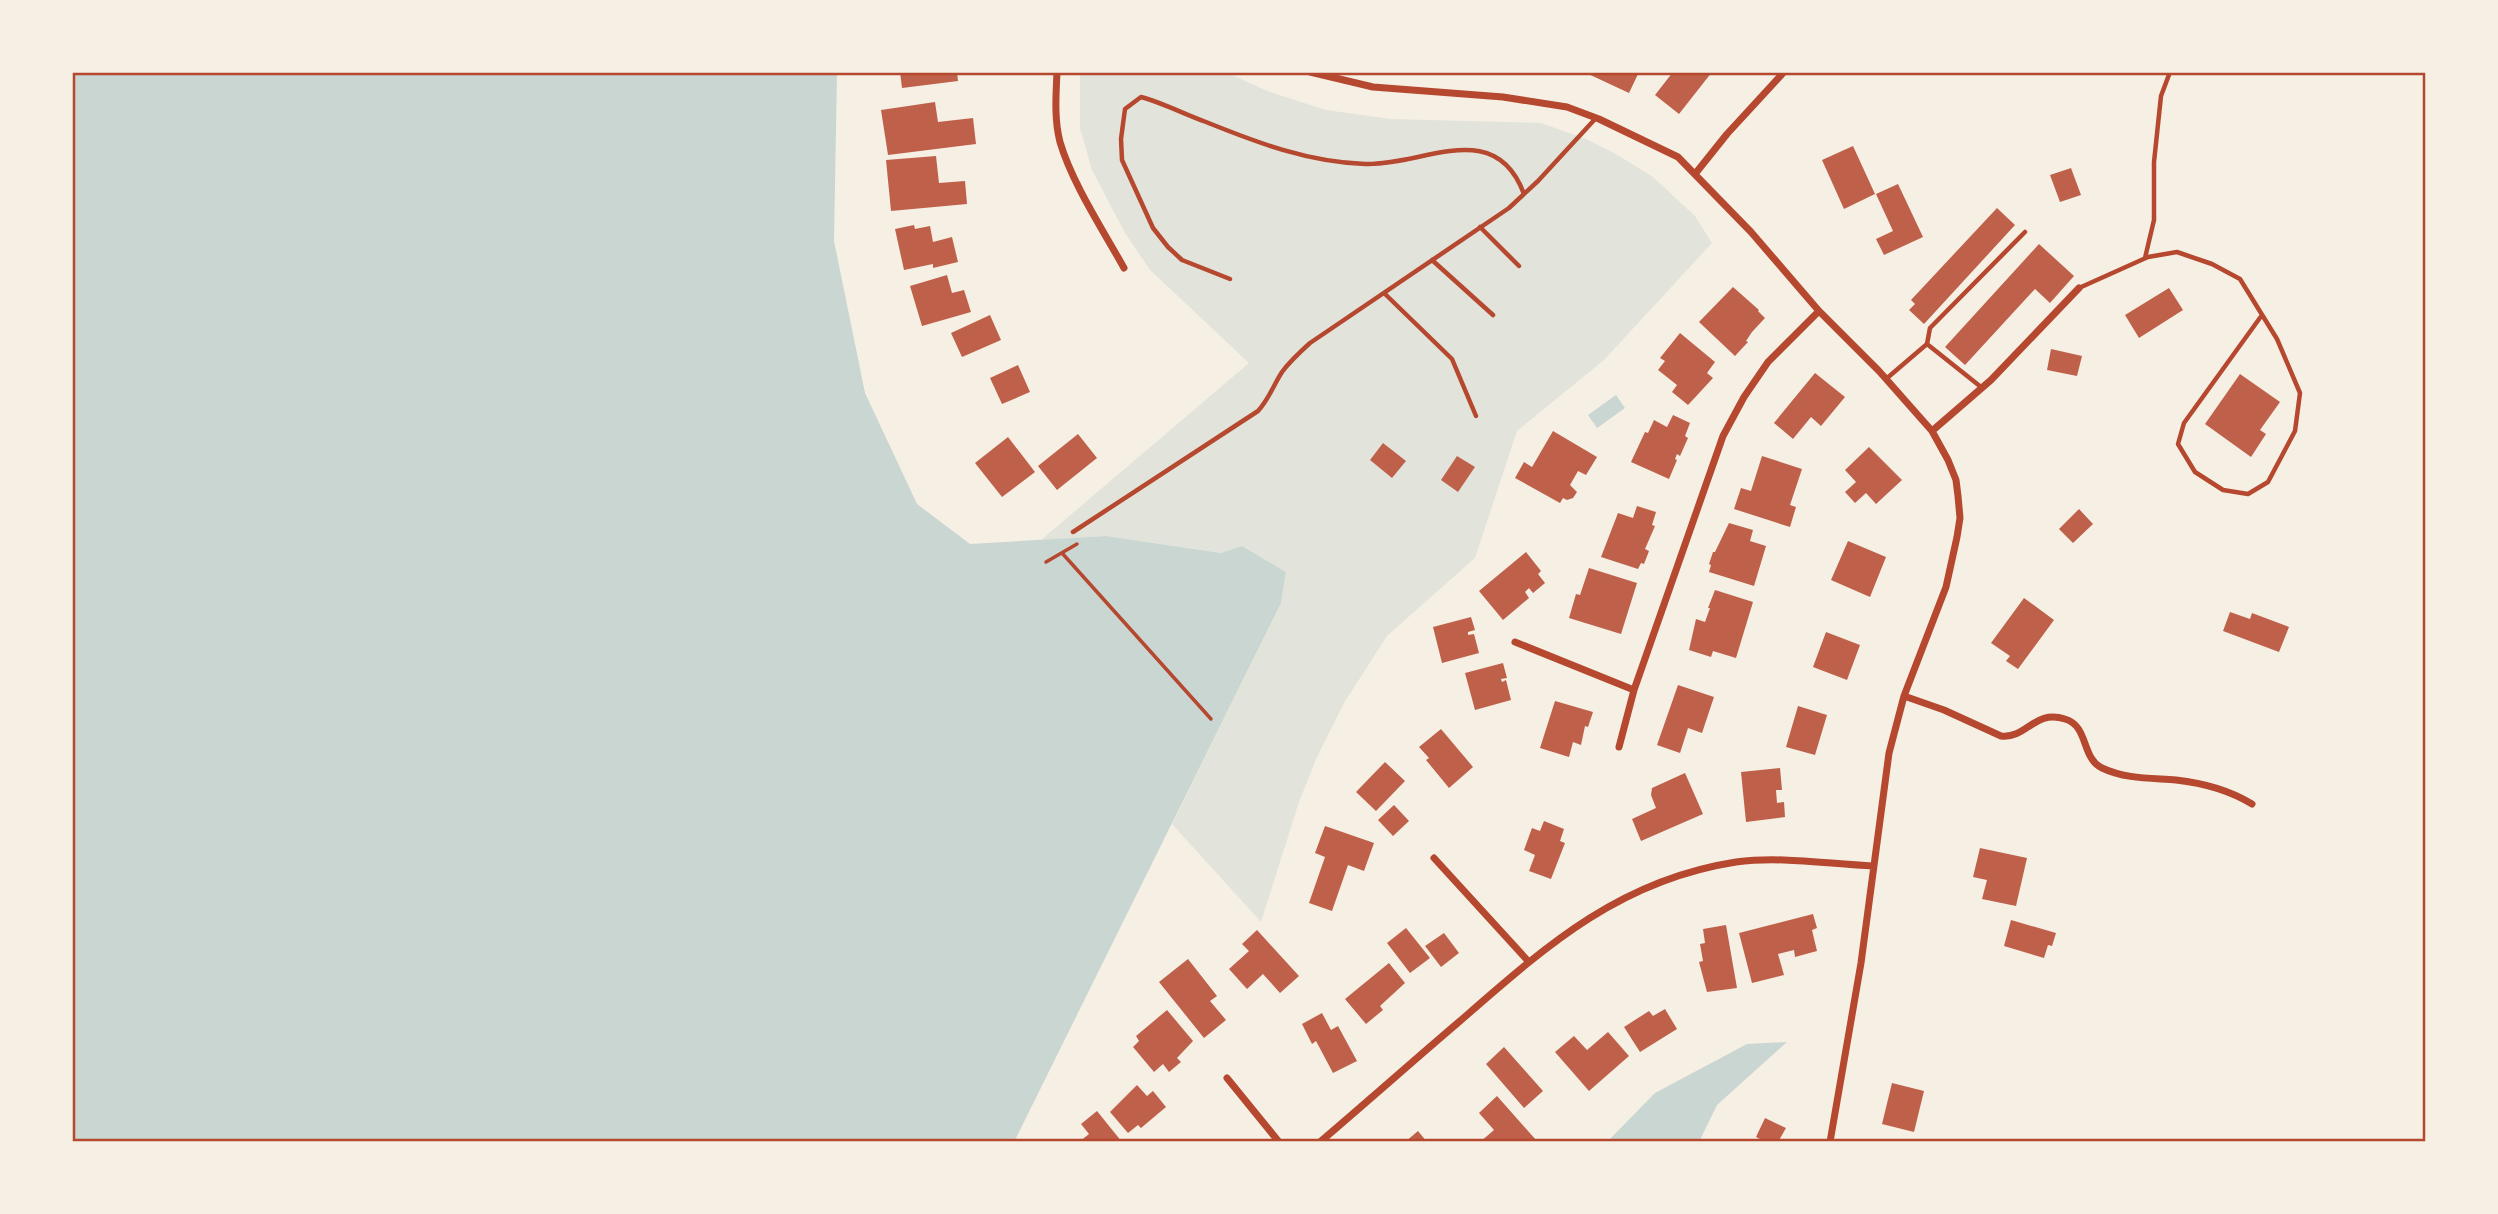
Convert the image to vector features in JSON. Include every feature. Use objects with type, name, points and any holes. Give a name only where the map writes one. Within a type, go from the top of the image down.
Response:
[{"type":"street","points":[[1057,72],[1056,119],[1060,142],[1089,205],[1124,268]]},
{"type":"street","points":[[1310,72],[1373,87],[1503,97],[1567,107],[1678,157],[1751,232],[1819,311],[1886,379],[1932,431],[1948,460],[1956,480],[1960,518],[1946,587],[1904,696],[1889,753],[1861,962],[1830,1142]]},
{"type":"street","points":[[1695,174],[1727,134],[1784,72]]},
{"type":"street","points":[[1932,431],[1982,388],[2080,288]]},
{"type":"street","points":[[1619,747],[1634,690],[1723,436],[1744,397],[1769,362],[1819,311]]},
{"type":"street","points":[[1515,642],[1634,690]]},
{"type":"street","points":[[1904,696],[1944,710],[2001,736],[2011,737],[2040,718],[2064,718],[2080,730],[2090,756],[2102,768],[2137,778],[2179,780],[2230,791],[2252,804]]},
{"type":"street","points":[[1434,858],[1528,961]]},
{"type":"street","points":[[1320,1142],[1528,961],[1611,904],[1670,878],[1734,863],[1766,859],[1873,866]]},
{"type":"street","points":[[1227,1078],[1279,1142]]},
{"type":"lane","points":[[2145,258],[2154,220],[2154,162],[2161,96],[2170,72]]},
{"type":"lane","points":[[1230,279],[1182,260],[1153,228],[1122,160],[1121,139],[1125,109],[1141,97],[1252,141],[1311,159],[1384,165],[1472,148],[1491,152],[1507,165],[1518,179],[1524,194]]},
{"type":"lane","points":[[1073,532],[1258,411],[1269,400],[1282,373],[1295,356],[1310,343],[1508,208],[1596,118]]},
{"type":"lane","points":[[1480,227],[1519,266]]},
{"type":"lane","points":[[1886,379],[1927,344],[1930,328],[2025,232]]},
{"type":"lane","points":[[2080,288],[2145,258],[2177,252],[2212,264],[2240,279],[2262,315],[2277,340],[2300,393],[2295,431],[2268,482],[2248,494],[2223,490],[2195,472],[2178,444],[2184,423],[2262,315]]},
{"type":"lane","points":[[1432,260],[1493,315]]},
{"type":"lane","points":[[1384,293],[1452,359],[1476,416]]},
{"type":"lane","points":[[1927,344],[1982,388]]},
{"type":"path","points":[[1046,562],[1082,541]]},
{"type":"path","points":[[1062,553],[1211,719]]},
{"type":"shaded area","points":[[72,72],[837,72],[834,241],[865,393],[917,504],[970,544],[1106,536],[1221,553],[1242,546],[1286,572],[1281,603],[1014,1142],[72,1142]]},
{"type":"shaded area","points":[[1080,72],[1225,72],[1270,92],[1326,110],[1391,119],[1541,123],[1586,139],[1653,177],[1695,216],[1712,243],[1604,360],[1517,431],[1475,558],[1387,636],[1344,703],[1317,757],[1299,802],[1261,922],[1172,824],[1281,603],[1286,572],[1242,546],[1222,553],[1106,536],[1041,540],[1249,363],[1150,270],[1125,233],[1092,170],[1080,128]]},
{"type":"shaded area","points":[[1616,395],[1625,408],[1597,428],[1588,415]]},
{"type":"shaded area","points":[[1787,1042],[1717,1105],[1699,1142],[1607,1142],[1655,1093],[1747,1044]]},
{"type":"building","points":[[900,72],[957,72],[958,81],[902,88]]},
{"type":"building","points":[[1584,72],[1639,72],[1629,93]]},
{"type":"building","points":[[1673,72],[1712,72],[1679,114],[1655,95]]},
{"type":"building","points":[[935,102],[938,122],[973,118],[976,144],[888,155],[881,110]]},
{"type":"building","points":[[1853,146],[1875,194],[1844,209],[1822,160]]},
{"type":"building","points":[[936,156],[939,183],[965,181],[967,204],[891,211],[886,160]]},
{"type":"building","points":[[2071,168],[2081,195],[2060,202],[2050,175]]},
{"type":"building","points":[[1898,184],[1923,237],[1884,255],[1876,239],[1893,231],[1876,194]]},
{"type":"building","points":[[1997,208],[2015,225],[1924,324],[1909,310],[1915,304],[1911,300]]},
{"type":"building","points":[[914,225],[915,229],[930,226],[933,242],[952,237],[958,262],[933,268],[933,264],[904,270],[895,229]]},
{"type":"building","points":[[2039,244],[2074,276],[2050,303],[2035,289],[1965,365],[1945,347]]},
{"type":"building","points":[[947,275],[952,293],[964,290],[971,312],[922,326],[910,286]]},
{"type":"building","points":[[1733,287],[1765,318],[1735,356],[1699,322]]},
{"type":"building","points":[[2169,288],[2183,310],[2139,338],[2125,315]]},
{"type":"building","points":[[990,315],[1001,340],[962,357],[951,333]]},
{"type":"building","points":[[1680,333],[1715,362],[1707,373],[1713,378],[1688,405],[1672,392],[1677,385],[1658,370],[1665,361],[1660,358]]},
{"type":"building","points":[[2051,349],[2082,356],[2077,376],[2047,370]]},
{"type":"building","points":[[1018,365],[1030,392],[1002,404],[990,378]]},
{"type":"building","points":[[1815,373],[1845,397],[1821,426],[1811,417],[1793,439],[1774,423]]},
{"type":"building","points":[[2240,374],[2280,402],[2260,430],[2266,434],[2251,457],[2205,424]]},
{"type":"building","points":[[1673,415],[1690,423],[1685,436],[1688,438],[1680,456],[1677,454],[1669,479],[1631,462],[1645,432],[1648,433],[1654,420],[1667,427]]},
{"type":"building","points":[[1553,431],[1597,457],[1586,475],[1578,471],[1570,485],[1577,492],[1573,498],[1563,498],[1560,503],[1515,478],[1524,462],[1532,467]]},
{"type":"building","points":[[1078,434],[1097,458],[1057,490],[1038,466]]},
{"type":"building","points":[[1008,437],[1035,472],[1002,497],[975,463]]},
{"type":"building","points":[[1383,443],[1406,461],[1392,478],[1370,460]]},
{"type":"building","points":[[1869,447],[1902,480],[1876,504],[1866,493],[1855,503],[1845,492],[1856,482],[1845,470]]},
{"type":"building","points":[[1457,456],[1475,467],[1458,492],[1441,480]]},
{"type":"building","points":[[1762,456],[1802,469],[1790,505],[1796,507],[1790,527],[1734,509],[1741,488],[1751,491]]},
{"type":"building","points":[[1637,506],[1656,512],[1652,525],[1655,526],[1645,549],[1649,551],[1644,564],[1641,563],[1638,569],[1601,557],[1618,513],[1633,518]]},
{"type":"building","points":[[2079,509],[2093,524],[2073,543],[2059,529]]},
{"type":"building","points":[[1729,523],[1753,530],[1750,541],[1766,546],[1754,586],[1709,572],[1713,552]]},
{"type":"building","points":[[1848,541],[1886,557],[1870,597],[1831,580]]},
{"type":"building","points":[[1526,552],[1541,571],[1538,574],[1545,583],[1533,593],[1529,588],[1525,592],[1529,598],[1503,620],[1479,591]]},
{"type":"building","points":[[1589,568],[1637,583],[1621,634],[1569,618],[1576,594],[1580,595]]},
{"type":"building","points":[[1715,590],[1753,602],[1736,658],[1713,651],[1711,657],[1689,650],[1696,619],[1705,622]]},
{"type":"building","points":[[2024,598],[2054,620],[2018,669],[2006,661],[2010,656],[1991,643]]},
{"type":"building","points":[[2230,612],[2250,619],[2252,613],[2289,627],[2279,652],[2223,631]]},
{"type":"building","points":[[1471,617],[1475,630],[1468,632],[1468,635],[1474,634],[1479,653],[1442,663],[1433,627]]},
{"type":"building","points":[[1826,632],[1860,645],[1847,680],[1813,667]]},
{"type":"building","points":[[1503,663],[1507,678],[1501,679],[1502,682],[1506,680],[1511,700],[1475,710],[1465,673]]},
{"type":"building","points":[[1678,685],[1714,697],[1702,733],[1688,728],[1680,753],[1657,745]]},
{"type":"building","points":[[1555,701],[1593,712],[1588,727],[1585,726],[1581,745],[1573,742],[1569,757],[1540,748]]},
{"type":"building","points":[[1798,706],[1827,715],[1815,755],[1786,747]]},
{"type":"building","points":[[1441,729],[1473,767],[1449,788],[1419,747]]},
{"type":"building","points":[[1385,762],[1405,781],[1376,811],[1356,792]]},
{"type":"building","points":[[1780,768],[1782,790],[1776,790],[1777,803],[1784,802],[1785,817],[1746,822],[1741,772]]},
{"type":"building","points":[[1685,773],[1703,814],[1641,841],[1632,819],[1656,808],[1651,795],[1652,788]]},
{"type":"building","points":[[1394,805],[1409,821],[1393,836],[1378,820]]},
{"type":"building","points":[[1544,821],[1564,829],[1560,841],[1565,843],[1551,879],[1529,871],[1535,855],[1524,850],[1532,828],[1540,831]]},
{"type":"building","points":[[1325,826],[1374,843],[1364,871],[1348,865],[1332,911],[1309,903],[1325,857],[1315,853]]},
{"type":"building","points":[[1980,848],[2027,858],[2016,906],[1982,899],[1987,880],[1973,877]]},
{"type":"building","points":[[1813,914],[1817,928],[1812,930],[1817,951],[1795,957],[1794,950],[1778,954],[1784,975],[1752,983],[1739,933]]},
{"type":"building","points":[[2011,920],[2056,933],[2044,958],[2004,946]]},
{"type":"building","points":[[1726,925],[1737,988],[1707,992],[1699,962],[1703,961],[1700,944],[1705,943],[1703,929]]},
{"type":"building","points":[[1406,928],[1430,958],[1410,973],[1387,943]]},
{"type":"building","points":[[1257,930],[1299,976],[1280,993],[1263,974],[1247,989],[1229,969],[1249,951],[1242,944]]},
{"type":"building","points":[[1444,933],[1459,953],[1441,967],[1425,946]]},
{"type":"building","points":[[1188,959],[1217,996],[1210,1001],[1226,1020],[1204,1038],[1159,982]]},
{"type":"building","points":[[1389,963],[1405,983],[1380,1006],[1383,1010],[1366,1024],[1345,999]]},
{"type":"building","points":[[1665,1009],[1677,1029],[1640,1052],[1624,1027],[1649,1011],[1653,1016]]},
{"type":"building","points":[[1167,1010],[1193,1041],[1177,1058],[1181,1062],[1169,1072],[1163,1064],[1154,1072],[1133,1047],[1139,1041],[1136,1036]]},
{"type":"building","points":[[1322,1013],[1331,1030],[1338,1026],[1357,1061],[1333,1073],[1316,1041],[1312,1044],[1302,1024]]},
{"type":"building","points":[[1608,1032],[1629,1056],[1589,1091],[1555,1052],[1574,1036],[1587,1050]]},
{"type":"building","points":[[1504,1047],[1543,1091],[1524,1108],[1486,1064]]},
{"type":"building","points":[[1892,1083],[1924,1091],[1914,1132],[1882,1124]]},
{"type":"building","points":[[1137,1085],[1147,1096],[1153,1091],[1166,1107],[1141,1128],[1138,1125],[1128,1133],[1110,1112]]},
{"type":"building","points":[[1497,1096],[1536,1142],[1480,1142],[1494,1130],[1479,1113]]},
{"type":"building","points":[[1097,1111],[1122,1142],[1079,1142],[1089,1134],[1081,1124]]},
{"type":"building","points":[[1765,1118],[1786,1128],[1778,1142],[1766,1142],[1756,1137]]},
{"type":"building","points":[[1418,1131],[1427,1142],[1405,1142]]}]
